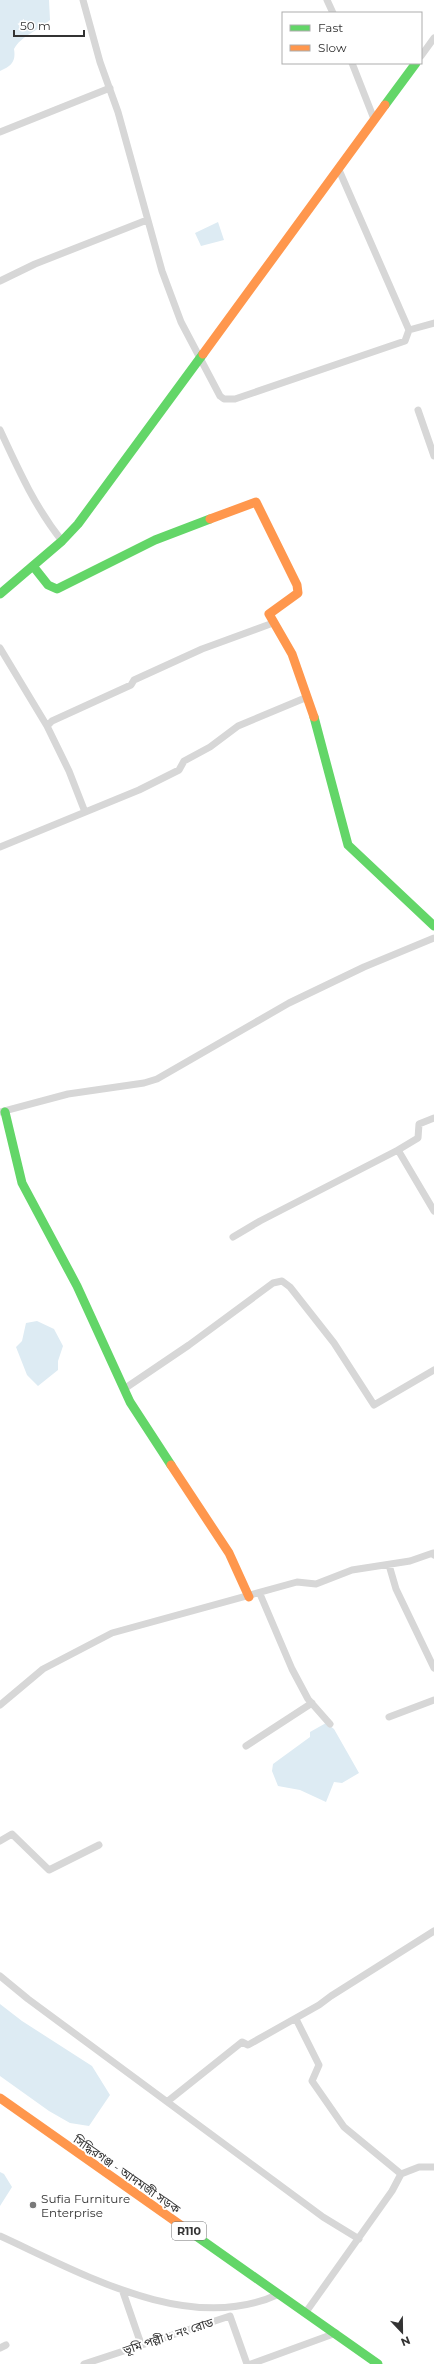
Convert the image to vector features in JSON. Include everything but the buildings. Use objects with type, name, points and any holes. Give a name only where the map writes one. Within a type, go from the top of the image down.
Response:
[{"type":"street","points":[[83,0],[100,62],[110,88],[172,298],[199,358],[216,391],[224,399],[229,400],[405,341],[409,330],[339,170]]},
{"type":"street","points":[[327,0],[332,12]]},
{"type":"street","points":[[422,55],[434,38]]},
{"type":"street","points":[[352,64],[374,119]]},
{"type":"street","points":[[0,594],[62,541],[78,524],[415,64]]},
{"type":"street","points":[[0,132],[110,88]]},
{"type":"street","points":[[0,281],[35,264],[148,220]]},
{"type":"street","points":[[409,330],[434,323]]},
{"type":"street","points":[[418,410],[434,456]]},
{"type":"street","points":[[0,430],[27,489],[50,526],[62,541]]},
{"type":"street","points":[[33,566],[48,585],[57,589],[155,540],[250,502],[256,502],[297,585],[298,593],[294,598],[269,614],[292,654],[305,698],[320,738],[348,845],[400,896],[434,926]]},
{"type":"street","points":[[47,726],[52,721],[130,685],[134,680],[202,648],[273,623]]},
{"type":"street","points":[[0,648],[47,726],[69,771],[85,812]]},
{"type":"street","points":[[0,848],[139,790],[179,770],[184,761],[210,747],[238,726],[305,698]]},
{"type":"street","points":[[249,1596],[229,1553],[178,1479],[130,1402],[77,1286],[22,1183],[3,1112],[68,1094],[99,1088],[131,1086],[157,1079],[289,1003],[364,967],[434,938]]},
{"type":"street","points":[[233,1237],[260,1221],[398,1150],[418,1138],[419,1124],[434,1118]]},
{"type":"street","points":[[398,1150],[434,1211]]},
{"type":"street","points":[[124,1389],[190,1345],[273,1283],[282,1281],[290,1287],[334,1343],[374,1405],[434,1370]]},
{"type":"street","points":[[0,1705],[43,1669],[112,1633],[260,1594],[297,1582],[316,1584],[352,1570],[410,1561],[433,1553],[434,1556]]},
{"type":"street","points":[[388,1565],[396,1588],[434,1668]]},
{"type":"street","points":[[260,1594],[292,1669],[312,1703],[330,1724]]},
{"type":"street","points":[[389,1717],[434,1700]]},
{"type":"street","points":[[246,1746],[312,1703]]},
{"type":"street","points":[[0,1841],[12,1834],[49,1870],[99,1845]]},
{"type":"street","points":[[168,2102],[242,2042],[248,2045],[296,2019],[434,1931]]},
{"type":"street","points":[[0,1976],[34,2004],[323,2217],[359,2239]]},
{"type":"street","points":[[296,2019],[319,2065],[312,2081],[344,2127],[401,2174]]},
{"type":"street","name":"সিদ্ধিরগঞ্জ - আদমজী সড়ক","points":[[0,2098],[40,2132],[306,2312],[378,2364]]},
{"type":"street","points":[[306,2312],[359,2239],[392,2191],[401,2174],[419,2168],[434,2167]]},
{"type":"street","points":[[0,2236],[129,2292],[174,2305],[218,2308],[261,2303],[279,2294]]},
{"type":"street","points":[[122,2292],[141,2344]]},
{"type":"street","name":"ভূমি পল্লী ৮ নং রোড","points":[[89,2363],[141,2344],[230,2316],[247,2364]]},
{"type":"street","points":[[251,2364],[336,2333]]},
{"type":"shaded area","points":[[0,0],[49,0],[50,20],[17,44],[14,49],[14,60],[8,67],[0,71]]},
{"type":"shaded area","points":[[218,222],[224,240],[201,246],[195,233]]},
{"type":"shaded area","points":[[37,1321],[54,1329],[63,1346],[58,1361],[58,1370],[38,1386],[27,1375],[16,1347],[22,1341],[26,1323]]},
{"type":"shaded area","points":[[326,1723],[334,1729],[359,1773],[342,1783],[334,1782],[326,1802],[300,1790],[278,1786],[272,1771],[273,1764],[310,1737],[310,1732]]},
{"type":"shaded area","points":[[0,2004],[22,2021],[92,2066],[110,2095],[89,2126],[70,2123],[49,2111],[0,2076]]},
{"type":"shaded area","points":[[0,2172],[4,2174],[12,2187],[0,2206]]},
{"type":"traffic: fast","points":[[385,105],[415,64]]},
{"type":"traffic: fast","points":[[0,594],[62,541],[78,524],[203,354]]},
{"type":"traffic: fast","points":[[33,566],[48,585],[57,589],[155,540],[210,519]]},
{"type":"traffic: fast","points":[[314,717],[348,845],[434,926]]},
{"type":"traffic: fast","points":[[5,1112],[22,1183],[77,1286],[130,1402],[171,1465]]},
{"type":"traffic: fast","points":[[189,2231],[378,2364]]},
{"type":"traffic: slow","points":[[203,354],[385,105]]},
{"type":"traffic: slow","points":[[210,519],[256,502],[297,585],[298,593],[269,614],[292,654],[314,717]]},
{"type":"traffic: slow","points":[[171,1465],[229,1553],[249,1597]]},
{"type":"traffic: slow","points":[[0,2098],[189,2231]]},
{"type":"place","name":"Sufia Furniture Enterprise","points":[[33,2205]]}]
